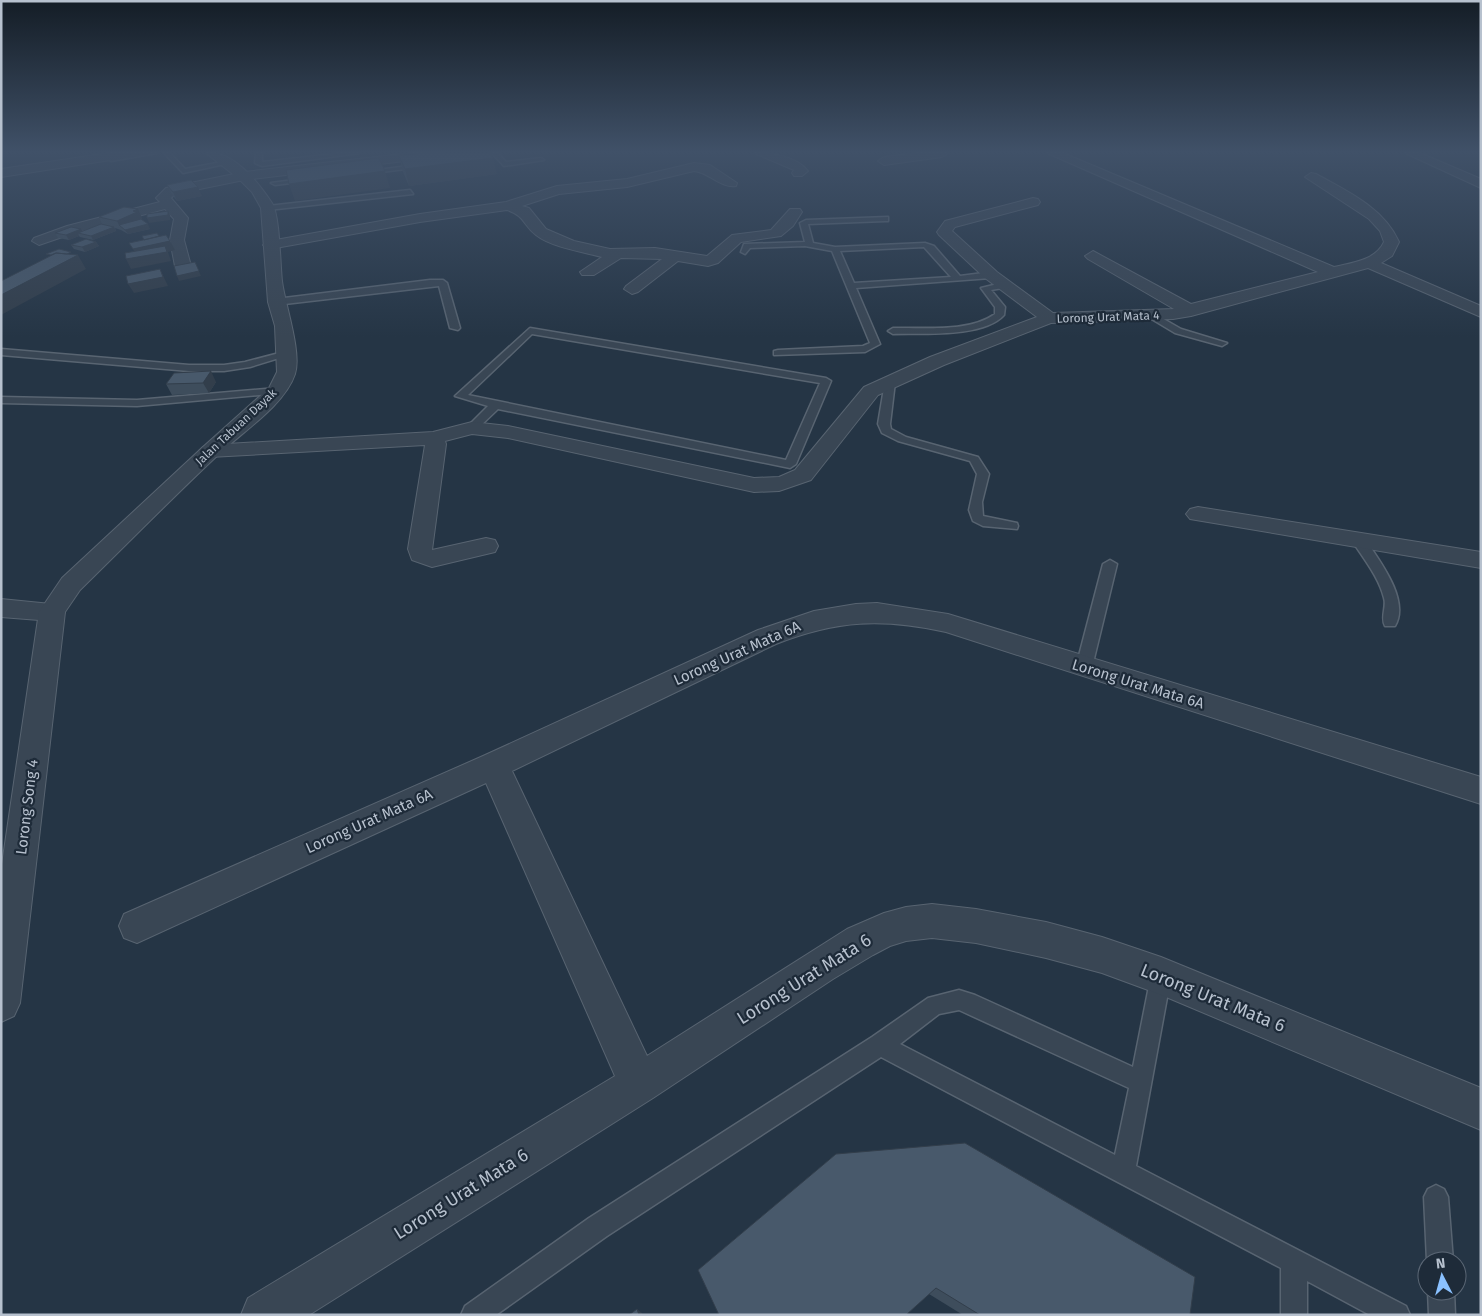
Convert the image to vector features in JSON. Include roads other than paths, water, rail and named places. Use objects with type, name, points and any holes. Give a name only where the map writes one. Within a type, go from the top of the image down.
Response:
[{"type":"street","points":[[39,241],[67,230],[128,214]]},
{"type":"street","points":[[179,214],[182,218],[178,240],[184,266]]},
{"type":"street","name":"Jalan Tabuan Dayak","points":[[52,612],[60,596],[71,584],[277,391],[286,372],[286,354],[284,326],[276,302],[268,214]]},
{"type":"street","points":[[270,245],[448,214]]},
{"type":"street","points":[[527,214],[541,232],[551,238],[569,244],[618,254],[656,253],[702,261],[713,260],[732,240],[742,237],[778,234],[786,227],[794,214]]},
{"type":"street","points":[[986,214],[950,224],[944,232],[984,284],[1006,285],[1049,318]]},
{"type":"street","points":[[1197,214],[1332,272]]},
{"type":"street","name":"Lorong Urat Mata 4","points":[[472,428],[508,432],[754,485],[776,486],[803,475],[864,397],[871,391],[890,382],[937,361],[1049,318],[1153,316],[1191,311],[1384,258],[1390,251],[1392,242],[1390,234],[1373,214]]},
{"type":"street","points":[[588,272],[618,254]]},
{"type":"street","points":[[632,289],[675,256]]},
{"type":"street","points":[[1092,256],[1191,311]]},
{"type":"street","points":[[1369,262],[1481,312]]},
{"type":"street","points":[[210,452],[433,438],[472,428]]},
{"type":"street","points":[[433,438],[436,444],[421,554],[432,558],[441,558],[486,546]]},
{"type":"street","points":[[1198,514],[1481,560]]},
{"type":"street","points":[[1,608],[52,612]]},
{"type":"street","name":"Lorong Song 4","points":[[1,1003],[52,612]]},
{"type":"street","name":"Lorong Urat Mata 6A","points":[[137,926],[494,765],[767,637],[802,622],[857,612],[910,614],[948,623],[1481,791]]},
{"type":"street","points":[[494,765],[639,1084]]},
{"type":"street","name":"Lorong Urat Mata 6","points":[[265,1315],[639,1084],[820,966],[876,934],[906,924],[941,922],[1046,940],[1102,955],[1161,976],[1481,1109]]},
{"type":"lane","points":[[810,244],[804,223],[806,222],[885,219]]},
{"type":"lane","points":[[745,252],[746,247],[752,246],[810,244],[835,249],[925,245],[931,248],[958,280]]},
{"type":"lane","points":[[778,354],[873,346],[875,342],[835,249]]},
{"type":"lane","points":[[851,286],[958,280],[984,284],[998,302],[1000,311],[997,318],[967,327],[893,331]]},
{"type":"lane","points":[[276,302],[443,283],[455,328]]},
{"type":"lane","points":[[873,292],[948,287],[965,288]]},
{"type":"lane","points":[[1153,316],[1178,331],[1222,343]]},
{"type":"lane","points":[[530,331],[826,381],[790,464],[496,405],[460,396],[530,331]]},
{"type":"lane","points":[[1,352],[189,368],[224,368],[246,365],[286,354]]},
{"type":"lane","points":[[890,382],[884,424],[886,430],[902,439],[974,459],[982,466],[985,473],[976,508],[977,518],[984,522],[1012,526]]},
{"type":"lane","points":[[1,400],[136,402],[277,391]]},
{"type":"lane","points":[[472,428],[496,405]]},
{"type":"lane","points":[[1358,539],[1382,577],[1392,600],[1390,622]]},
{"type":"lane","points":[[1084,667],[1110,564]]},
{"type":"lane","points":[[1124,1170],[1161,976]]},
{"type":"lane","points":[[474,1315],[598,1228],[880,1045],[934,1006],[958,1000],[975,1006],[1141,1082]]},
{"type":"lane","points":[[880,1045],[1124,1170],[1397,1315]]},
{"type":"lane","points":[[1436,1197],[1439,1251]]},
{"type":"lane","points":[[1294,1260],[1294,1315]]},
{"type":"lane","points":[[1441,1301],[1442,1315]]}]
